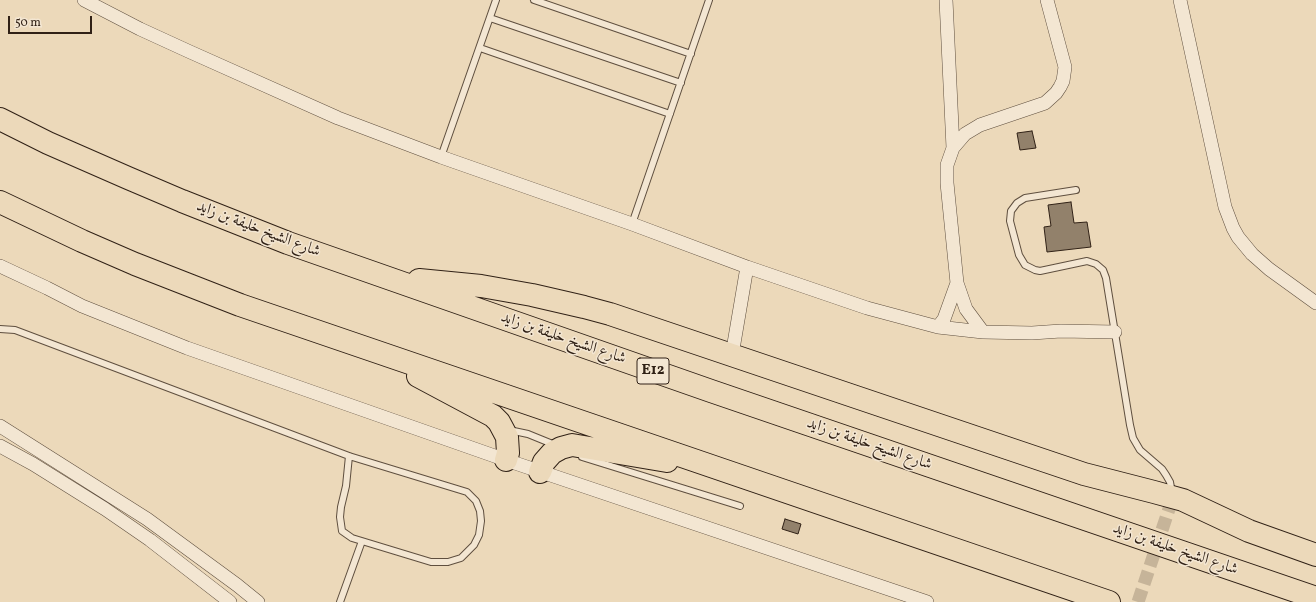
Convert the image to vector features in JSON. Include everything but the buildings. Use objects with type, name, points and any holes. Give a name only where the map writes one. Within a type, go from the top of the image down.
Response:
[{"type":"highway","name":"شارع الشيخ خليفة بن زايد","points":[[0,119],[81,158],[182,201],[288,243],[711,391],[1316,598]]},
{"type":"highway","points":[[0,202],[82,241],[189,286],[240,305],[1109,602]]},
{"type":"highway","points":[[386,277],[481,286],[558,300],[610,314],[1084,474],[1196,506],[1256,534],[1316,555]]},
{"type":"highway","points":[[384,354],[438,388],[486,411],[499,422],[504,429],[508,444],[506,460]]},
{"type":"highway","points":[[540,472],[548,457],[570,452],[578,445],[649,459],[710,465]]},
{"type":"street","points":[[84,0],[154,35],[278,93],[338,118],[441,157],[632,224],[747,268],[867,308],[938,327],[983,332],[1115,332]]},
{"type":"street","points":[[946,0],[953,148]]},
{"type":"street","points":[[983,332],[966,309],[957,283],[946,174],[949,156],[953,148],[965,134],[972,129],[1045,103],[1060,87],[1063,81],[1065,68],[1047,0]]},
{"type":"street","points":[[1180,0],[1225,208],[1233,228],[1252,254],[1269,269],[1316,303]]},
{"type":"street","points":[[0,266],[82,306],[173,343],[540,472],[927,602]]},
{"type":"street","points":[[732,355],[747,268]]},
{"type":"street","points":[[938,327],[944,319],[957,283]]},
{"type":"street","points":[[0,426],[147,519],[258,602]]},
{"type":"street","points":[[0,446],[33,464],[105,509],[150,540],[230,602]]},
{"type":"lane","points":[[441,157],[496,0]]},
{"type":"lane","points":[[534,0],[691,54]]},
{"type":"lane","points":[[632,224],[709,0]]},
{"type":"lane","points":[[490,18],[681,83]]},
{"type":"lane","points":[[480,48],[670,114]]},
{"type":"lane","points":[[1076,190],[1020,200],[1011,211],[1010,226],[1022,261],[1029,268],[1046,271],[1087,261],[1100,266],[1103,270],[1106,278],[1133,438],[1140,450],[1162,469],[1166,475],[1171,489],[1171,500]]},
{"type":"lane","points":[[0,329],[15,330],[349,456],[467,492],[476,501],[480,511],[481,521],[479,535],[474,545],[461,558],[448,562],[431,562],[352,538],[342,531],[340,507],[346,486],[349,456]]},
{"type":"lane","points":[[504,429],[528,434],[570,452],[740,506]]},
{"type":"lane","points":[[340,602],[362,541]]},
{"type":"tunnel","points":[[1138,602],[1171,503]]}]
